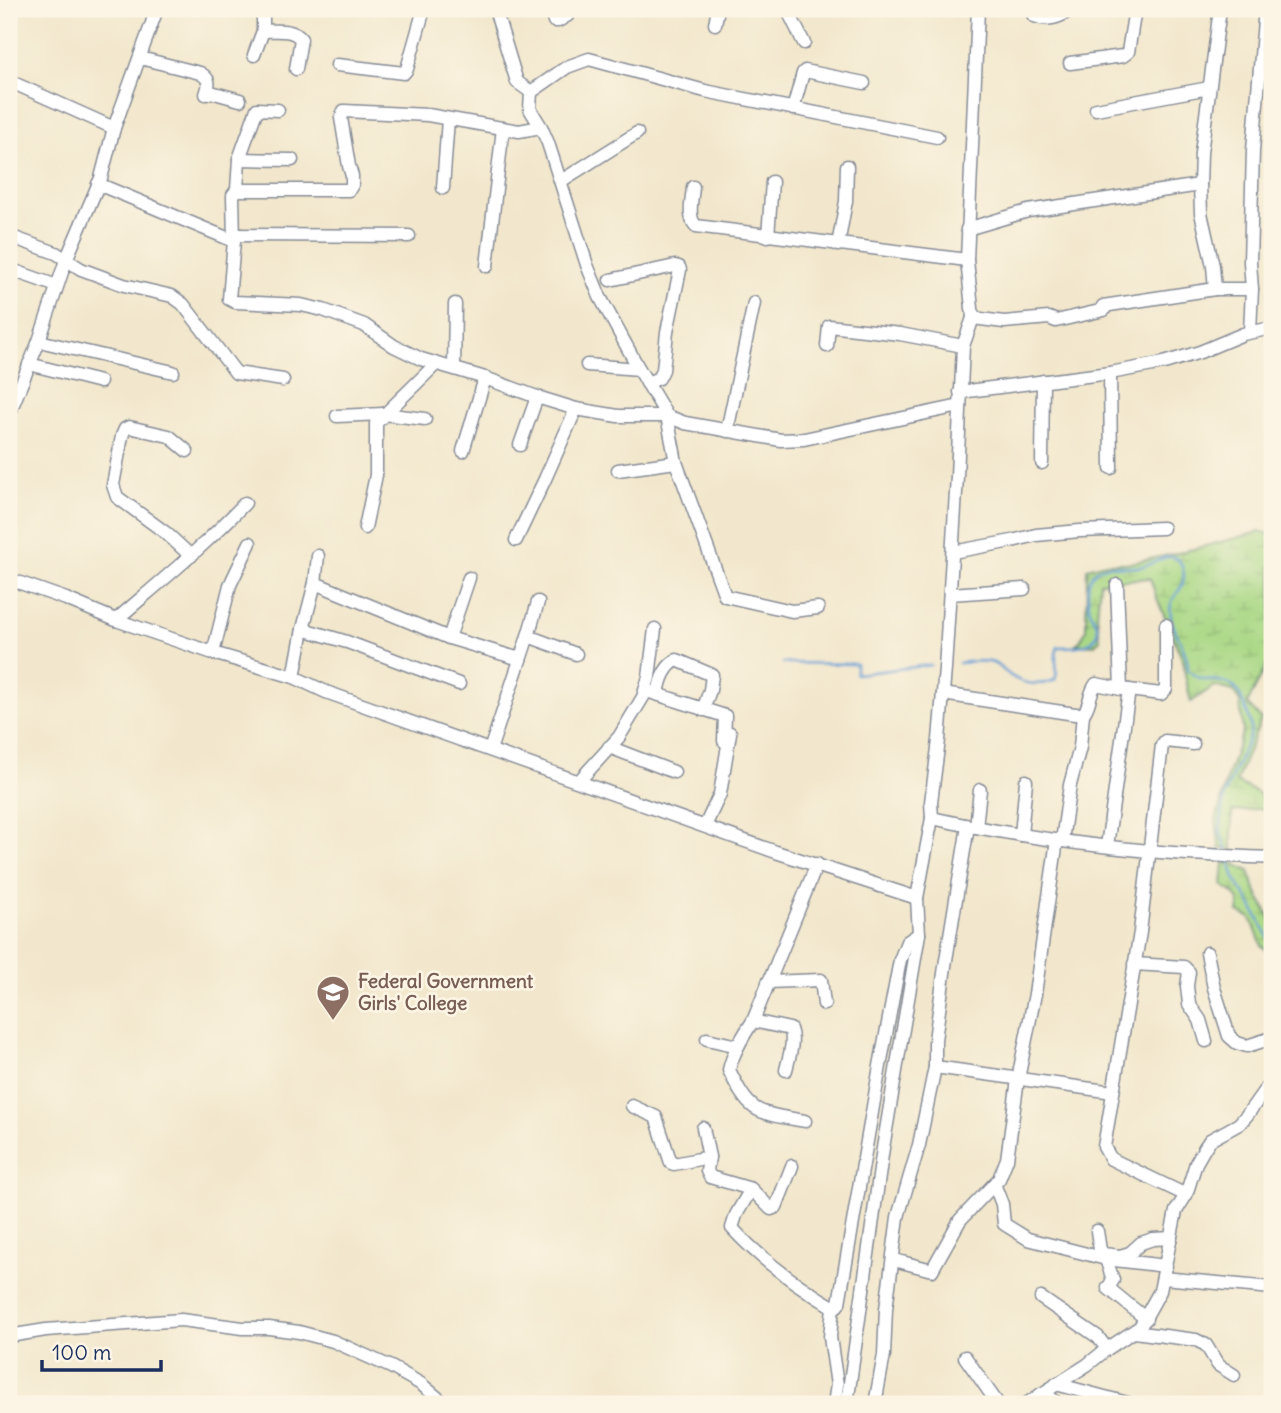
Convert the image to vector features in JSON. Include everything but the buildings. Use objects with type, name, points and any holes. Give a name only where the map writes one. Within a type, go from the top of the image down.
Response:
[{"type":"street","points":[[9,414],[39,341],[66,260],[101,178],[114,128],[157,9]]},
{"type":"street","points":[[254,55],[263,30],[263,9]]},
{"type":"street","points":[[337,65],[404,73],[424,9]]},
{"type":"street","points":[[495,9],[517,82],[531,92]]},
{"type":"street","points":[[545,9],[558,21],[568,15],[569,9]]},
{"type":"street","points":[[715,24],[718,9]]},
{"type":"street","points":[[787,9],[804,43]]},
{"type":"street","points":[[848,1404],[883,1148],[919,934],[917,898],[932,818],[931,802],[943,694],[953,552],[963,346],[973,318],[967,229],[978,9]]},
{"type":"street","points":[[1030,9],[1034,16],[1053,19],[1072,9]]},
{"type":"street","points":[[1070,62],[1123,56],[1128,52],[1135,9]]},
{"type":"street","points":[[1216,289],[1201,213],[1200,186],[1201,153],[1220,9]]},
{"type":"street","points":[[1250,332],[1253,150],[1265,9]]},
{"type":"street","points":[[263,30],[297,34],[301,39],[296,69]]},
{"type":"street","points":[[140,58],[200,73],[207,78],[210,85],[206,94],[211,92],[240,100]]},
{"type":"street","points":[[531,92],[567,67],[590,59],[705,91],[937,137]]},
{"type":"street","points":[[793,109],[805,71],[864,83]]},
{"type":"street","points":[[9,81],[114,128]]},
{"type":"street","points":[[1097,109],[1209,88]]},
{"type":"street","points":[[531,92],[530,109],[541,127],[600,297],[646,383],[667,416],[676,462],[725,596],[792,611],[818,608]]},
{"type":"street","points":[[278,110],[257,109],[239,159],[237,190],[233,195],[234,238],[229,299],[235,302],[301,305],[323,310],[364,325],[394,346],[435,365],[454,368],[576,409],[618,416],[667,416],[685,423],[781,440],[804,439],[960,406]]},
{"type":"street","points":[[237,190],[349,190],[352,176],[341,118],[344,111],[428,116],[519,131],[541,127]]},
{"type":"street","points":[[443,188],[448,119]]},
{"type":"street","points":[[487,266],[503,128]]},
{"type":"street","points":[[561,181],[637,133]]},
{"type":"street","points":[[239,159],[292,160]]},
{"type":"street","points":[[838,245],[846,201],[848,166]]},
{"type":"street","points":[[768,236],[772,182]]},
{"type":"street","points":[[98,184],[234,238],[410,236]]},
{"type":"street","points":[[967,229],[1028,211],[1200,186]]},
{"type":"street","points":[[692,187],[691,218],[696,226],[967,260]]},
{"type":"street","points":[[9,236],[56,253],[81,269],[124,285],[173,296],[183,304],[236,373],[283,380]]},
{"type":"street","points":[[610,280],[679,267],[663,370],[659,377],[646,383]]},
{"type":"street","points":[[9,269],[57,286]]},
{"type":"street","points":[[973,318],[1004,322],[1049,318],[1056,321],[1104,310],[1103,306],[1216,289],[1252,289]]},
{"type":"street","points":[[727,431],[754,303]]},
{"type":"street","points":[[454,304],[454,368]]},
{"type":"street","points":[[827,346],[829,326],[900,334],[963,346]]},
{"type":"street","points":[[960,392],[1110,373],[1164,363],[1250,332],[1272,328]]},
{"type":"street","points":[[39,341],[173,372]]},
{"type":"street","points":[[30,364],[100,382]]},
{"type":"street","points":[[365,528],[376,475],[376,423],[435,365]]},
{"type":"street","points":[[587,365],[639,369]]},
{"type":"street","points":[[1110,373],[1111,468]]},
{"type":"street","points":[[463,451],[485,378]]},
{"type":"street","points":[[1042,463],[1043,381]]},
{"type":"street","points":[[520,445],[537,397]]},
{"type":"street","points":[[516,540],[576,409]]},
{"type":"street","points":[[337,416],[383,414],[425,419]]},
{"type":"street","points":[[187,450],[169,436],[130,426],[122,436],[113,485],[117,497],[166,533],[191,556]]},
{"type":"street","points":[[618,470],[676,462]]},
{"type":"street","points":[[116,620],[191,556],[245,503]]},
{"type":"street","points":[[953,552],[1037,535],[1163,528]]},
{"type":"street","points":[[212,653],[230,585],[250,543]]},
{"type":"street","points":[[294,677],[315,583],[318,556]]},
{"type":"street","points":[[449,638],[469,578]]},
{"type":"street","points":[[9,579],[116,620],[212,653],[294,677],[327,692],[776,852],[917,898]]},
{"type":"street","points":[[315,583],[449,638],[520,659]]},
{"type":"street","points":[[1107,846],[1125,690],[1117,585]]},
{"type":"street","points":[[950,594],[1024,589]]},
{"type":"street","points":[[490,750],[538,602]]},
{"type":"street","points":[[894,1260],[932,1270],[960,1220],[999,1179],[1007,1159],[1018,1079],[1035,994],[1059,841],[1080,747],[1083,714],[1087,710],[1091,690],[1096,684],[1161,694],[1166,689],[1166,625]]},
{"type":"street","points":[[303,628],[458,684]]},
{"type":"street","points":[[652,692],[655,629]]},
{"type":"street","points":[[528,636],[576,654]]},
{"type":"street","points":[[579,781],[619,737],[672,662],[677,660],[712,675],[703,710]]},
{"type":"street","points":[[652,692],[725,716],[724,741]]},
{"type":"street","points":[[943,694],[1083,714]]},
{"type":"street","points":[[705,826],[720,794],[732,723]]},
{"type":"street","points":[[1186,1195],[1111,1159],[1104,1147],[1140,932],[1162,745],[1170,740],[1192,744]]},
{"type":"street","points":[[609,747],[674,772]]},
{"type":"street","points":[[1021,835],[1026,781]]},
{"type":"street","points":[[875,1404],[884,1355],[886,1310],[898,1217],[919,1145],[935,1067],[935,1041],[944,967],[980,790]]},
{"type":"street","points":[[932,818],[1059,841],[1150,851],[1272,858]]},
{"type":"street","points":[[805,1121],[754,1108],[746,1100],[729,1070],[738,1046],[753,1021],[817,864]]},
{"type":"street","points":[[833,1307],[839,1303],[900,960],[907,942],[919,934]]},
{"type":"street","points":[[1208,953],[1214,988],[1229,1036],[1237,1043],[1247,1045],[1272,1038]]},
{"type":"street","points":[[1134,964],[1184,967],[1189,972],[1189,1004],[1200,1020],[1206,1041]]},
{"type":"street","points":[[768,982],[821,979],[824,1004]]},
{"type":"street","points":[[753,1021],[790,1029],[792,1043],[786,1070]]},
{"type":"street","points":[[707,1039],[738,1046]]},
{"type":"street","points":[[935,1067],[1113,1092]]},
{"type":"street","points":[[1026,1404],[1134,1332],[1146,1319],[1160,1291],[1176,1212],[1186,1195],[1196,1163],[1210,1140],[1239,1124],[1272,1083]]},
{"type":"street","points":[[632,1107],[656,1117],[670,1161],[674,1164],[709,1157]]},
{"type":"street","points":[[703,1129],[709,1157],[707,1171],[710,1177],[751,1189],[771,1209],[774,1209],[792,1166]]},
{"type":"street","points":[[994,1184],[1002,1204],[1004,1224],[1028,1238],[1164,1272],[1272,1289]]},
{"type":"street","points":[[751,1189],[732,1228],[777,1269],[833,1307]]},
{"type":"street","points":[[1097,1231],[1100,1250],[1104,1254],[1121,1256],[1153,1239],[1171,1238]]},
{"type":"street","points":[[1106,1259],[1113,1280],[1108,1288],[1146,1319]]},
{"type":"street","points":[[1041,1298],[1098,1338],[1107,1349]]},
{"type":"street","points":[[833,1307],[830,1337],[837,1385],[834,1404]]},
{"type":"street","points":[[9,1336],[46,1330],[181,1320],[299,1332],[333,1341],[391,1367],[421,1384],[446,1404]]},
{"type":"street","points":[[1134,1332],[1196,1340],[1206,1345],[1218,1364],[1234,1375]]},
{"type":"street","points":[[965,1357],[998,1404]]},
{"type":"street","points":[[1056,1384],[1131,1404]]},
{"type":"street","points":[[1041,1394],[1058,1404]]},
{"type":"green space","points":[[1259,532],[1272,534],[1272,655],[1247,704],[1261,719],[1236,782],[1260,794],[1266,808],[1232,812],[1232,849],[1220,849],[1216,821],[1227,777],[1243,731],[1240,702],[1233,691],[1214,686],[1191,702],[1184,663],[1150,578],[1100,582],[1097,615],[1100,639],[1095,645],[1076,644],[1086,630],[1087,568],[1174,554]]},
{"type":"green space","points":[[1224,863],[1234,863],[1249,871],[1272,922],[1272,955],[1262,946],[1251,918],[1238,912],[1239,903],[1236,896],[1222,885]]},
{"type":"waterway","points":[[959,663],[989,662],[1027,683],[1038,684],[1055,680],[1058,647],[1085,645],[1091,642],[1097,633],[1088,597],[1089,581],[1095,572],[1107,566],[1138,567],[1168,557],[1177,559],[1182,566],[1183,581],[1172,601],[1170,612],[1185,653],[1188,670],[1200,678],[1227,683],[1233,687],[1241,698],[1250,724],[1250,735],[1224,796],[1220,831],[1227,851]]},
{"type":"waterway","points":[[783,663],[856,664],[856,674],[931,665]]},
{"type":"waterway","points":[[1229,860],[1236,881],[1272,944]]},
{"type":"place","name":"Federal Government Girls' College","points":[[333,1022]]}]
